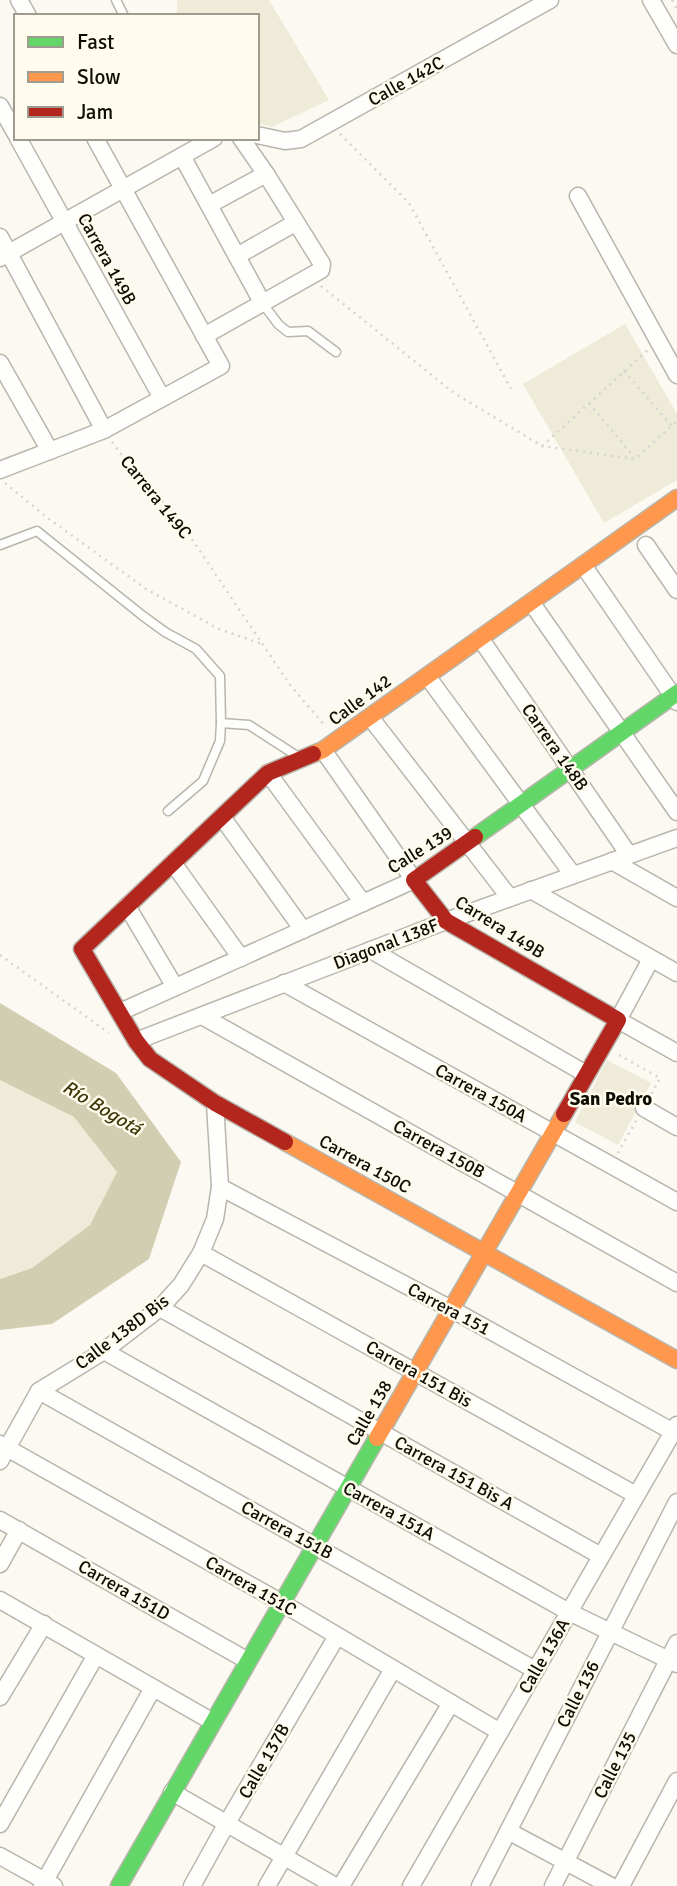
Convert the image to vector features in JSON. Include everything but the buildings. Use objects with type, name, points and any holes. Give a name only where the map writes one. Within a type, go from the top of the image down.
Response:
[{"type":"main road","name":"Calle 142","points":[[82,949],[268,773],[323,750],[337,741],[677,498]]},
{"type":"main road","name":"Calle 139","points":[[414,880],[622,732],[676,697]]},
{"type":"main road","name":"Carrera 149B","points":[[414,880],[446,920],[618,1020]]},
{"type":"main road","name":"Carrera 150C","points":[[82,949],[136,1041],[150,1059],[215,1103],[677,1360]]},
{"type":"main road","name":"Calle 138","points":[[119,1886],[618,1020]]},
{"type":"street","name":"Calle 142C","points":[[259,135],[285,141],[301,139],[550,0]]},
{"type":"street","points":[[651,0],[677,45]]},
{"type":"street","name":"Carrera 149B","points":[[0,106],[14,131]]},
{"type":"street","name":"Carrera 149B","points":[[19,140],[162,398]]},
{"type":"street","points":[[0,470],[104,430],[221,366],[96,140]]},
{"type":"street","points":[[4,256],[210,140]]},
{"type":"street","points":[[204,336],[316,273],[322,264],[242,140]]},
{"type":"street","points":[[182,156],[262,303]]},
{"type":"street","points":[[209,205],[266,174]]},
{"type":"street","points":[[578,196],[677,375]]},
{"type":"street","points":[[237,256],[295,223]]},
{"type":"street","points":[[0,237],[4,256],[104,430]]},
{"type":"street","points":[[0,363],[50,451]]},
{"type":"street","points":[[646,545],[677,590]]},
{"type":"street","points":[[583,565],[676,697]]},
{"type":"street","points":[[531,602],[677,812]]},
{"type":"street","name":"Carrera 148B","points":[[480,638],[629,855]]},
{"type":"street","points":[[427,676],[573,875]]},
{"type":"street","points":[[370,717],[510,898]]},
{"type":"street","name":"Carrera 149B","points":[[323,750],[414,880]]},
{"type":"street","points":[[268,773],[363,903]]},
{"type":"street","points":[[222,817],[303,930]]},
{"type":"street","name":"Diagonal 138F","points":[[136,1041],[446,920],[677,838]]},
{"type":"street","points":[[612,861],[677,898]]},
{"type":"street","points":[[173,863],[241,958]]},
{"type":"street","name":"Calle 139","points":[[120,1012],[414,880]]},
{"type":"street","points":[[531,890],[677,973]]},
{"type":"street","points":[[127,906],[175,988]]},
{"type":"street","points":[[372,950],[586,1074]]},
{"type":"street","name":"Calle 138","points":[[618,1020],[651,958]]},
{"type":"street","name":"Carrera 150A","points":[[284,984],[677,1202]]},
{"type":"street","name":"Carrera 150B","points":[[202,1016],[677,1283]]},
{"type":"street","name":"Carrera 149B","points":[[618,1020],[677,1053]]},
{"type":"street","name":"Calle 138D Bis","points":[[2,1451],[39,1391],[104,1351],[160,1308],[181,1285],[201,1253],[215,1219],[220,1186],[215,1103]]},
{"type":"street","points":[[643,1108],[677,1127]]},
{"type":"street","name":"Carrera 151","points":[[220,1186],[676,1431]]},
{"type":"street","name":"Carrera 151 Bis","points":[[201,1253],[636,1495]]},
{"type":"street","name":"Carrera 151 Bis A","points":[[160,1308],[601,1556]]},
{"type":"street","name":"Carrera 151A","points":[[104,1351],[569,1612],[673,1662]]},
{"type":"street","name":"Carrera 151B","points":[[39,1391],[535,1671]]},
{"type":"street","name":"Calle 136A","points":[[411,1886],[636,1495],[676,1431]]},
{"type":"street","name":"Carrera 151C","points":[[2,1451],[282,1603],[500,1732]]},
{"type":"street","name":"Calle 136","points":[[480,1886],[677,1502]]},
{"type":"street","name":"Carrera 151D","points":[[0,1520],[248,1661]]},
{"type":"street","points":[[0,1563],[19,1530]]},
{"type":"street","points":[[0,1600],[213,1723]]},
{"type":"street","points":[[0,1697],[44,1624]]},
{"type":"street","name":"Calle 137B","points":[[192,1886],[337,1636]]},
{"type":"street","name":"Calle 135","points":[[553,1886],[673,1662],[677,1643]]},
{"type":"street","points":[[0,1824],[96,1655]]},
{"type":"street","points":[[267,1886],[393,1669]]},
{"type":"street","points":[[0,1856],[47,1884],[153,1688]]},
{"type":"street","points":[[341,1886],[451,1703]]},
{"type":"street","points":[[621,1886],[677,1781]]},
{"type":"street","points":[[172,1792],[335,1886]]},
{"type":"street","points":[[508,1831],[611,1886]]},
{"type":"lane","points":[[262,303],[288,332],[308,331],[336,352]]},
{"type":"lane","points":[[0,545],[37,531],[143,616],[196,649],[220,676],[220,741],[202,781],[168,811]]},
{"type":"lane","points":[[221,723],[249,725],[303,759]]},
{"type":"path","points":[[672,0],[677,9]]},
{"type":"path","points":[[330,124],[409,203],[511,388]]},
{"type":"path","points":[[316,273],[454,393],[542,446],[635,459],[677,421]]},
{"type":"path","points":[[542,446],[648,349]]},
{"type":"path","points":[[624,371],[672,426]]},
{"type":"path","points":[[589,403],[635,459]]},
{"type":"path","name":"Carrera 149C","points":[[104,430],[129,465],[177,517],[290,685],[337,741]]},
{"type":"path","points":[[0,479],[45,516],[146,589],[219,628],[263,644]]},
{"type":"path","points":[[0,955],[112,1036]]},
{"type":"shaded area","points":[[177,0],[269,0],[329,100],[272,127],[259,124],[259,14],[177,14]]},
{"type":"shaded area","points":[[625,324],[677,414],[677,480],[604,523],[523,384]]},
{"type":"shaded area","points":[[607,1060],[651,1083],[618,1145],[575,1122]]},
{"type":"shaded area","points":[[0,1080],[74,1117],[117,1172],[90,1225],[32,1268],[0,1279]]},
{"type":"water","name":"Río Bogotá","points":[[0,1003],[116,1073],[181,1162],[149,1259],[52,1324],[0,1330],[0,1279],[32,1268],[90,1225],[117,1172],[74,1117],[0,1080]]},
{"type":"traffic: fast","points":[[475,837],[677,693]]},
{"type":"traffic: fast","points":[[119,1886],[377,1438]]},
{"type":"traffic: slow","points":[[313,754],[323,750],[677,498]]},
{"type":"traffic: slow","points":[[377,1438],[564,1114]]},
{"type":"traffic: slow","points":[[285,1142],[677,1360]]},
{"type":"traffic: jam","points":[[285,1142],[215,1103],[150,1059],[136,1041],[82,949],[268,773],[313,754]]},
{"type":"traffic: jam","points":[[475,837],[414,880],[446,921],[618,1020],[564,1114]]},
{"type":"district","name":"San Pedro","points":[[611,1099]]}]
